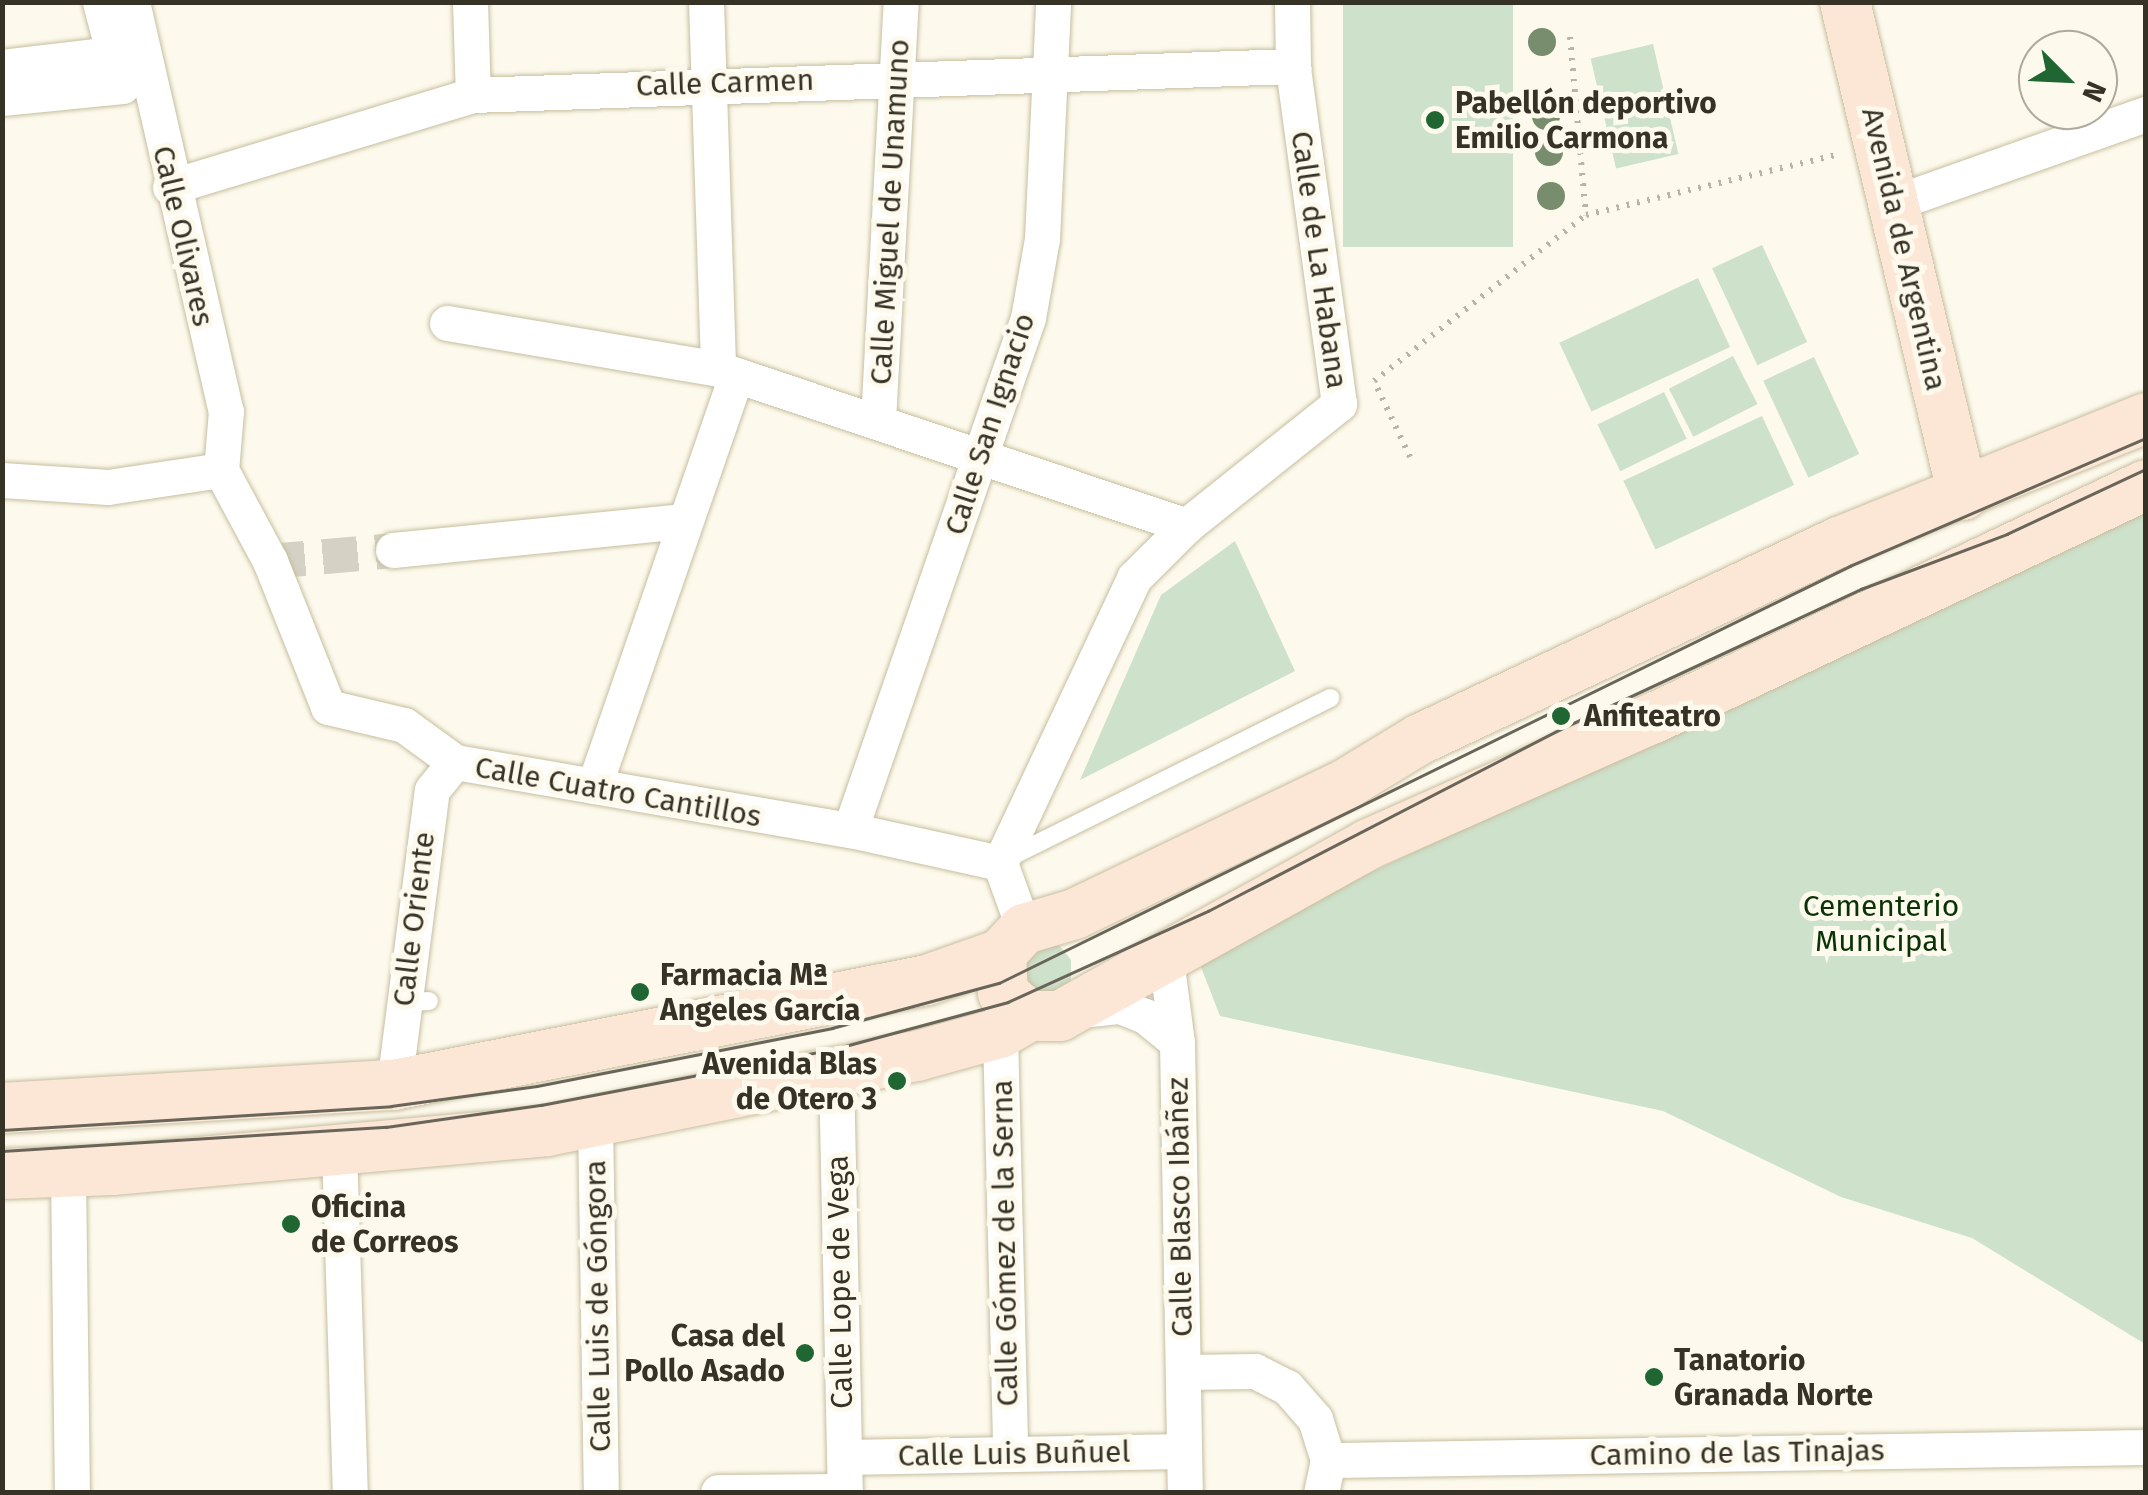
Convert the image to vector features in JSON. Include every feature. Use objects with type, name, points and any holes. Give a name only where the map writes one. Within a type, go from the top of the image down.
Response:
[{"type":"street","points":[[2,98],[122,86],[128,52],[100,2]]},
{"type":"street","name":"Calle Olivares","points":[[132,2],[128,52],[170,187],[226,412],[221,470]]},
{"type":"street","points":[[470,2],[473,95]]},
{"type":"street","points":[[594,786],[686,521],[726,372],[706,2]]},
{"type":"street","name":"Calle Miguel de Unamuno","points":[[878,421],[901,2]]},
{"type":"street","name":"Calle San Ignacio","points":[[850,830],[1028,318],[1042,239],[1053,2]]},
{"type":"street","name":"Calle de La Habana","points":[[1000,863],[1134,578],[1186,526],[1339,404],[1293,66],[1292,2]]},
{"type":"street","name":"Avenida de Argentina","points":[[1845,2],[1963,495]]},
{"type":"street","points":[[2,67],[128,52]]},
{"type":"street","name":"Calle Carmen","points":[[170,187],[473,95],[708,82],[1293,66]]},
{"type":"street","points":[[1894,202],[2146,114]]},
{"type":"street","points":[[447,323],[726,372],[1186,526]]},
{"type":"street","points":[[2,1108],[394,1085],[926,980],[1346,784],[1420,739],[1839,542],[2146,418]]},
{"type":"street","points":[[2,480],[108,487],[221,470]]},
{"type":"street","name":"Calle Cuatro Cantillos","points":[[221,470],[270,561],[328,708],[404,725],[455,762],[850,830],[1000,863]]},
{"type":"street","points":[[2,1174],[489,1139],[836,1072],[1046,1014],[1166,960],[1368,844],[1638,726],[2146,485]]},
{"type":"street","points":[[393,550],[686,521]]},
{"type":"street","name":"Calle Oriente","points":[[394,1085],[416,1002],[432,790],[455,762]]},
{"type":"street","points":[[1000,863],[1024,935],[1003,993],[1046,1014],[1120,1006],[1145,1016],[1177,1042]]},
{"type":"street","points":[[1024,935],[1085,945],[1092,968],[1046,1014]]},
{"type":"street","points":[[1166,960],[1177,1042]]},
{"type":"street","name":"Calle Gómez de la Serna","points":[[1010,1452],[1046,1014]]},
{"type":"street","name":"Calle Blasco Ibáñez","points":[[1177,1042],[1185,1492]]},
{"type":"street","name":"Calle Lope de Vega","points":[[836,1072],[844,1480]]},
{"type":"street","name":"Calle Luis de Góngora","points":[[595,1120],[601,1492]]},
{"type":"street","points":[[339,1148],[350,1492]]},
{"type":"street","points":[[68,1172],[72,1492]]},
{"type":"street","name":"Calle Blasco Ibáñez","points":[[1183,1372],[1255,1371],[1287,1387],[1315,1419],[1324,1476]]},
{"type":"street","name":"Camino de las Tinajas","points":[[1324,1476],[2146,1448]]},
{"type":"street","name":"Calle Luis Buñuel","points":[[718,1492],[844,1480],[1010,1452],[1184,1451]]},
{"type":"lane","points":[[1000,863],[1330,698]]},
{"type":"path","points":[[1570,37],[1586,215]]},
{"type":"path","points":[[1410,456],[1374,381],[1586,215],[1848,152]]},
{"type":"green space","name":"Pabellón deportivo Emilio Carmona","points":[[1343,3],[1513,3],[1513,247],[1343,247]]},
{"type":"green space","points":[[1653,44],[1678,154],[1616,169],[1591,58]]},
{"type":"green space","points":[[1762,245],[1807,342],[1757,365],[1712,268]]},
{"type":"green space","points":[[1698,278],[1730,347],[1591,412],[1559,343]]},
{"type":"green space","points":[[1733,356],[1758,404],[1693,437],[1669,389]]},
{"type":"green space","points":[[1814,357],[1859,454],[1808,478],[1763,381]]},
{"type":"green space","points":[[1664,392],[1687,439],[1620,471],[1597,424]]},
{"type":"green space","points":[[1762,416],[1794,485],[1655,550],[1623,481]]},
{"type":"green space","name":"Cementerio Municipal","points":[[2145,506],[2145,1344],[1972,1238],[1841,1197],[1663,1111],[1220,1016],[1199,962],[1304,904]]},
{"type":"green space","points":[[1235,541],[1295,671],[1080,780],[1161,595]]},
{"type":"green space","points":[[1059,945],[1071,960],[1071,980],[1040,1000],[1014,966],[1016,957]]},
{"type":"tunnel","points":[[270,561],[393,550]]},
{"type":"tram line","points":[[2,1130],[391,1106],[537,1086],[832,1028],[999,983],[1850,566],[2146,438]]},
{"type":"tram line","points":[[2,1151],[386,1127],[541,1105],[834,1049],[1008,1002],[1208,911],[1565,727],[1861,589],[2007,534],[2146,469]]},
{"type":"place","name":"Pabellón deportivo Emilio Carmona","points":[[1435,120]]},
{"type":"place","name":"Anfiteatro","points":[[1561,716]]},
{"type":"place","name":"Farmacia Mª Angeles García","points":[[640,992]]},
{"type":"place","name":"Avenida Blas de Otero 3","points":[[897,1081]]},
{"type":"place","name":"Oficina de Correos","points":[[291,1224]]},
{"type":"place","name":"Casa del Pollo Asado","points":[[805,1353]]},
{"type":"place","name":"Tanatorio Granada Norte","points":[[1654,1377]]}]
